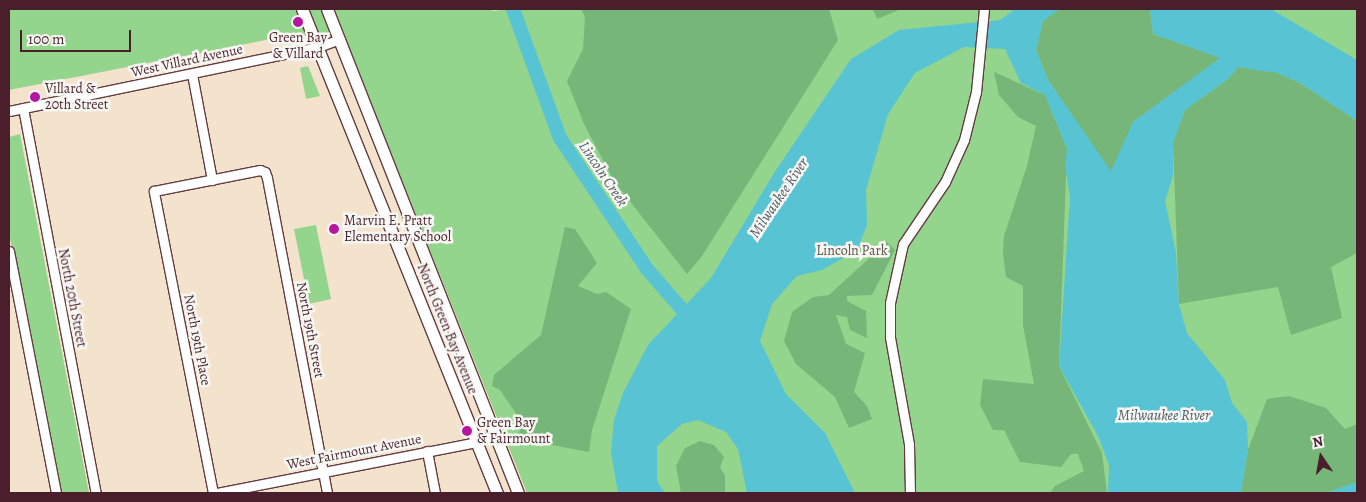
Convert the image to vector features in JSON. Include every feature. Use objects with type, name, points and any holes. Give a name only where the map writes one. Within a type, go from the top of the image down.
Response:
[{"type":"main road","name":"North Green Bay Avenue","points":[[302,9],[497,493]]},
{"type":"main road","name":"North Green Bay Avenue","points":[[327,9],[518,493]]},
{"type":"street","points":[[910,493],[909,444],[890,337],[890,303],[903,244],[945,182],[964,140],[976,92],[984,11]]},
{"type":"street","name":"West Villard Avenue","points":[[9,111],[318,47],[340,39]]},
{"type":"street","points":[[192,74],[212,180]]},
{"type":"street","name":"North 20th Street","points":[[23,108],[96,493]]},
{"type":"street","name":"North 19th Street","points":[[212,180],[260,170],[265,172],[327,493]]},
{"type":"street","name":"North 19th Place","points":[[212,180],[154,191],[213,493]]},
{"type":"street","points":[[9,251],[56,493]]},
{"type":"street","name":"West Fairmount Avenue","points":[[218,493],[476,442],[494,434]]},
{"type":"street","points":[[427,452],[435,493]]},
{"type":"green space","name":"Lincoln Park","points":[[9,9],[492,9],[493,11],[508,9],[1357,9],[1357,493],[527,493],[346,40],[297,34],[9,90]]},
{"type":"green space","points":[[581,9],[829,9],[838,40],[702,256],[687,274],[614,181],[584,124],[567,81],[583,49],[585,17]]},
{"type":"green space","points":[[873,9],[901,9],[877,19]]},
{"type":"green space","points":[[1060,9],[1150,9],[1153,34],[1221,58],[1133,122],[1111,172],[1048,80],[1036,50],[1043,20]]},
{"type":"green space","points":[[1245,59],[1300,83],[1357,121],[1357,253],[1331,267],[1342,318],[1291,335],[1278,287],[1179,304],[1173,143],[1185,110],[1228,79]]},
{"type":"green space","points":[[308,66],[320,96],[306,99],[300,68]]},
{"type":"green space","points":[[994,72],[1045,95],[1067,149],[1059,366],[1102,453],[1107,493],[1050,493],[1055,486],[1084,471],[1078,454],[1071,454],[1061,467],[1020,462],[1004,430],[993,430],[980,405],[983,379],[1034,384],[1023,325],[1023,286],[1006,277],[1003,254],[1004,236],[1027,166],[1036,126],[1018,117],[999,95]]},
{"type":"green space","points":[[20,134],[89,493],[59,493],[9,233],[9,137]]},
{"type":"green space","points":[[316,225],[331,299],[309,304],[294,229]]},
{"type":"green space","points":[[565,227],[575,229],[597,263],[578,286],[597,294],[606,292],[631,309],[592,430],[589,452],[536,442],[520,447],[519,418],[500,390],[492,386],[494,375],[541,335]]},
{"type":"green space","points":[[887,242],[895,250],[872,295],[847,296],[847,301],[866,311],[867,338],[850,330],[847,317],[836,315],[846,344],[865,353],[854,392],[867,406],[872,419],[849,428],[835,397],[796,364],[784,341],[792,312],[813,297],[829,295]]},
{"type":"green space","points":[[1289,396],[1326,408],[1345,429],[1357,424],[1357,482],[1326,493],[1241,493],[1248,450],[1267,399]]},
{"type":"green space","points":[[700,441],[714,445],[724,457],[720,467],[725,476],[725,493],[681,493],[676,466],[685,448]]},
{"type":"water","name":"Milwaukee River","points":[[1015,9],[1060,9],[1043,21],[1036,50],[1048,80],[1111,171],[1133,122],[1220,58],[1153,34],[1150,9],[1271,9],[1357,60],[1357,121],[1300,83],[1245,59],[1228,79],[1185,110],[1173,143],[1173,176],[1165,201],[1176,253],[1179,304],[1187,333],[1225,380],[1232,403],[1247,422],[1248,450],[1241,493],[1108,493],[1109,465],[1098,436],[1059,366],[1070,197],[1065,166],[1067,149],[1045,95],[1021,83],[1005,49],[964,47],[915,73],[888,114],[866,190],[867,225],[857,250],[822,270],[797,276],[772,304],[760,341],[786,394],[825,433],[855,493],[747,493],[738,449],[726,432],[698,420],[682,424],[657,446],[657,481],[665,493],[618,493],[611,452],[614,420],[623,393],[648,345],[711,278],[774,173],[851,59],[899,30],[1000,20]]},
{"type":"water","points":[[1357,482],[1357,493],[1326,493]]},
{"type":"waterway","name":"Lincoln Creek","points":[[513,9],[560,138],[647,269],[694,323]]},
{"type":"waterway","name":"Milwaukee River","points":[[1228,58],[1269,65]]},
{"type":"place","name":"Green Bay & Villard","points":[[298,22]]},
{"type":"place","name":"Villard & 20th Street","points":[[35,97]]},
{"type":"place","name":"Marvin E. Pratt Elementary School","points":[[334,229]]},
{"type":"place","name":"Green Bay & Fairmount","points":[[467,431]]}]
